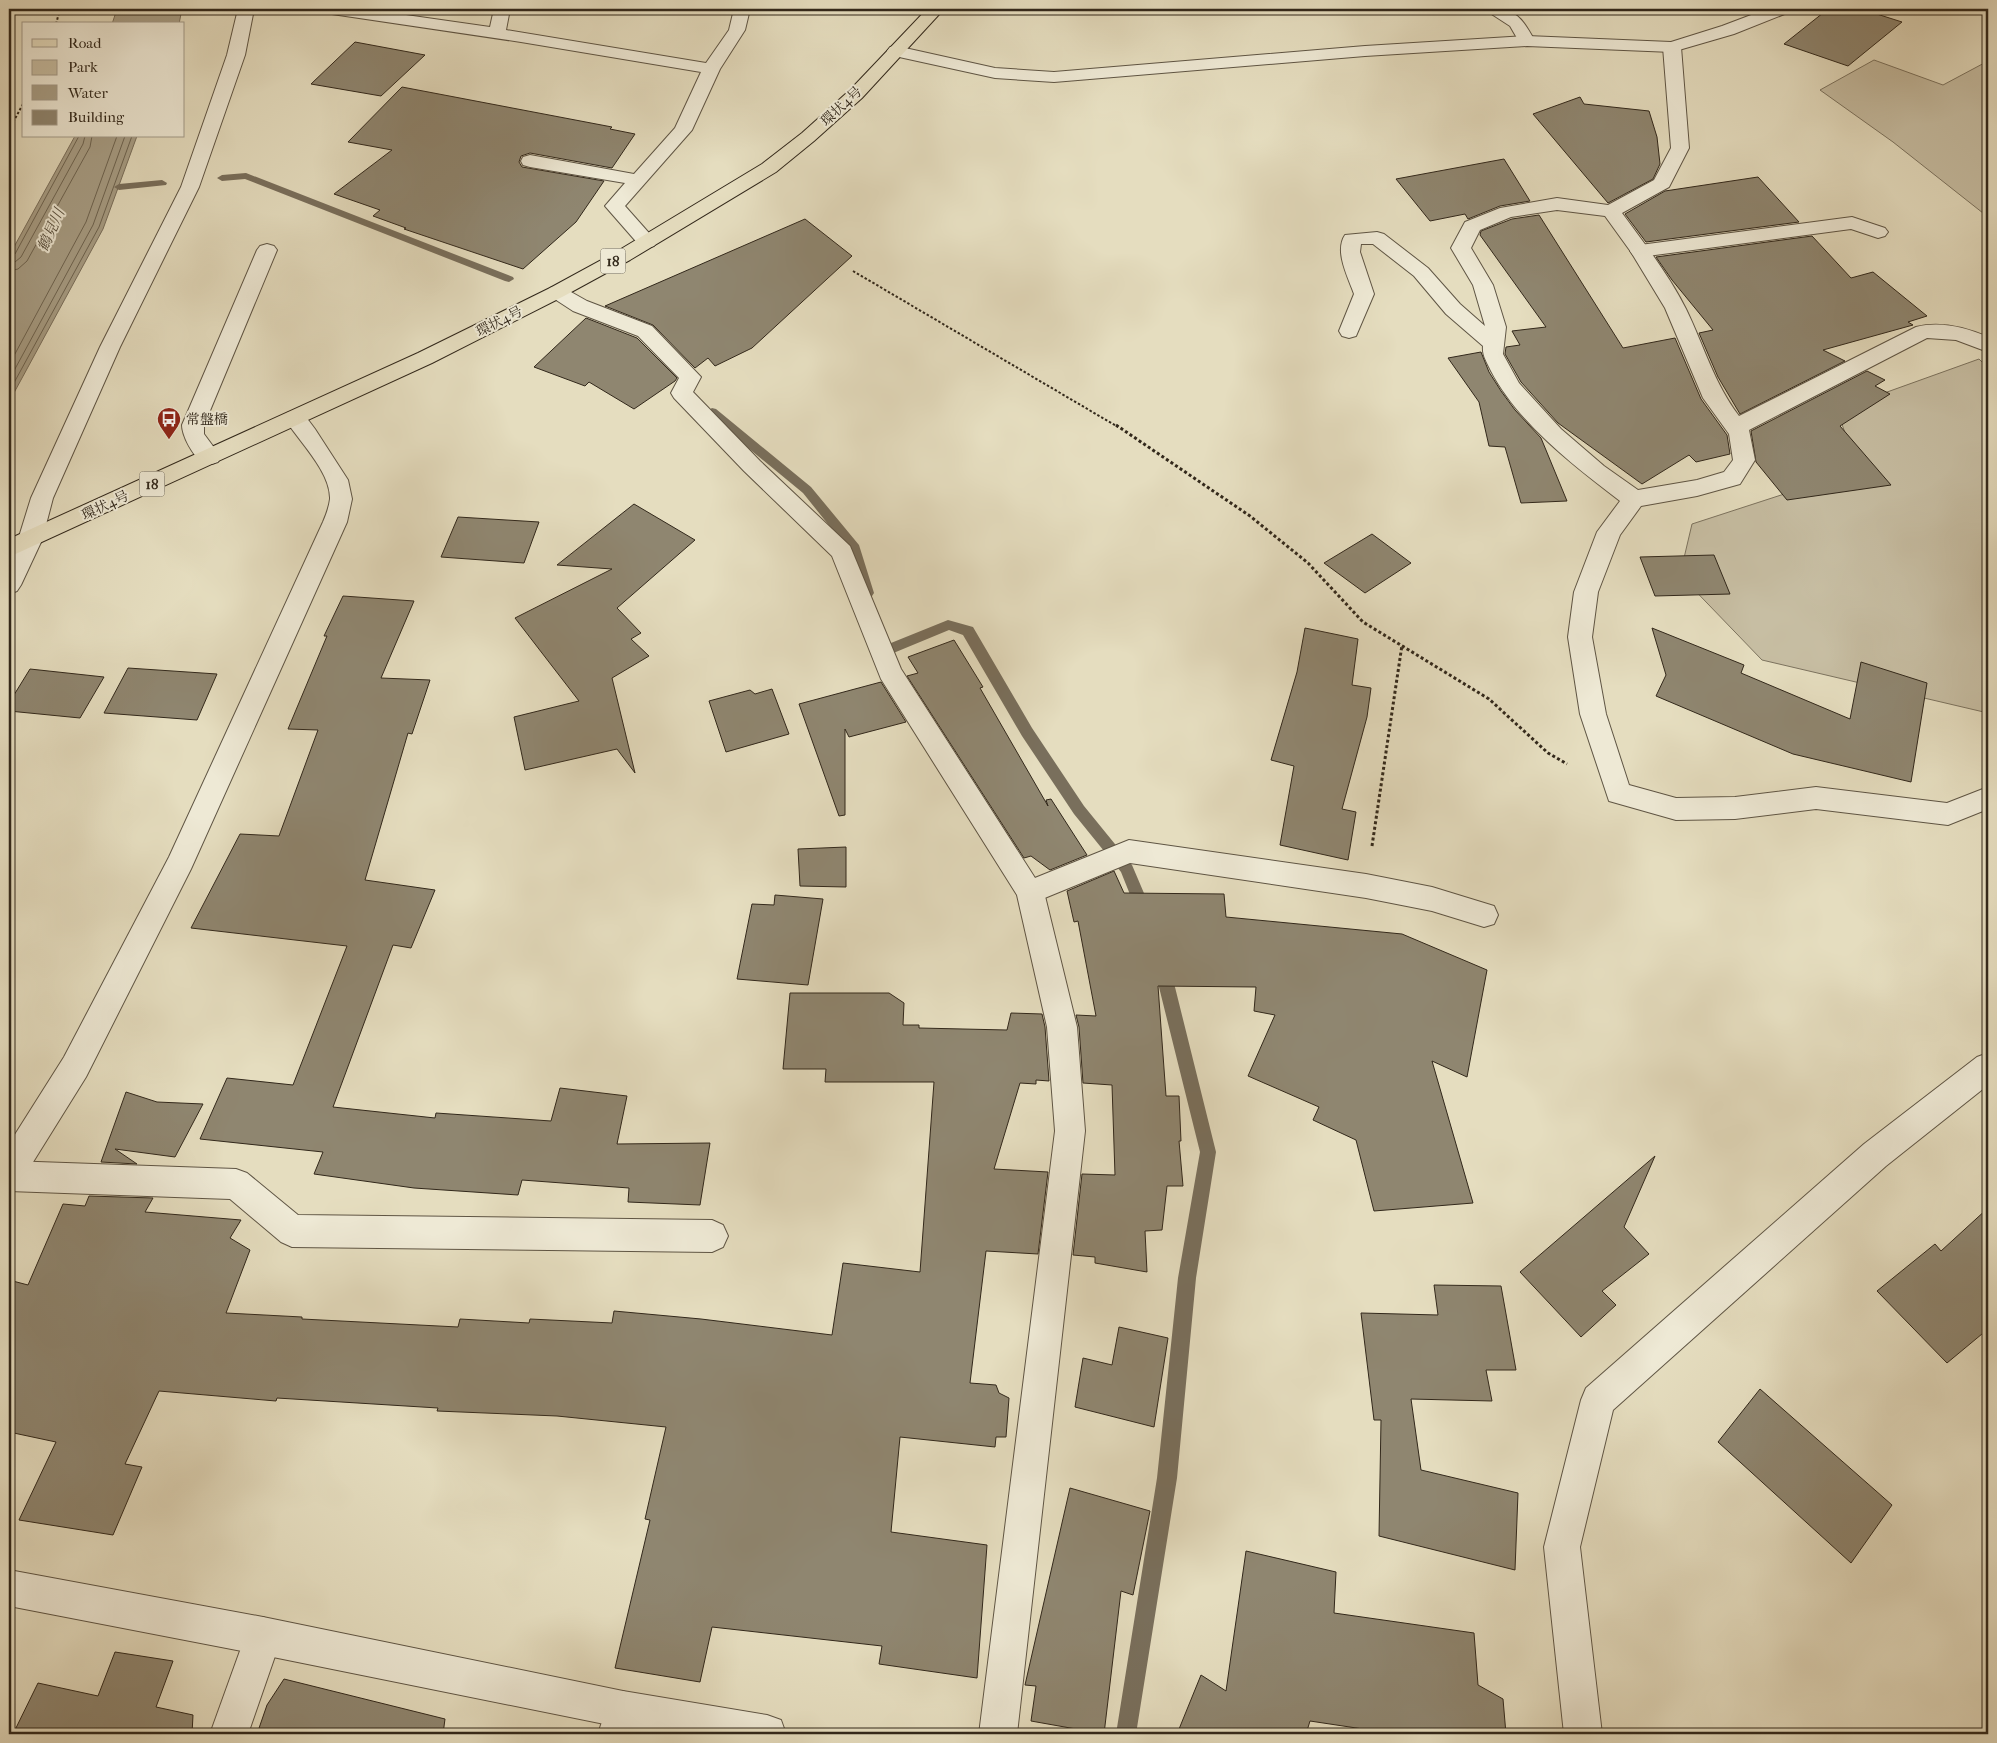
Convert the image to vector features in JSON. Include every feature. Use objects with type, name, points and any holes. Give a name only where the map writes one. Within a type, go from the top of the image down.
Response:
[{"type":"main road","name":"環状4号","points":[[9,549],[425,358],[556,292],[647,242],[769,168],[808,137],[856,94],[936,9]]},
{"type":"street","points":[[9,586],[30,540],[42,498],[110,347],[190,187],[236,55],[246,9]]},
{"type":"street","points":[[332,9],[711,69]]},
{"type":"street","points":[[497,34],[502,9]]},
{"type":"street","points":[[647,242],[615,206],[683,130],[711,69],[737,30],[742,9]]},
{"type":"street","points":[[1496,9],[1516,23],[1527,41]]},
{"type":"street","points":[[896,51],[995,73],[1054,77],[1355,52],[1527,41],[1672,47],[1728,30],[1781,9]]},
{"type":"street","points":[[1634,499],[1596,471],[1553,434],[1510,387],[1493,354],[1496,327],[1483,285],[1461,248],[1472,226],[1506,212],[1558,204],[1611,211],[1662,183],[1680,148],[1672,47]]},
{"type":"street","points":[[530,161],[638,180]]},
{"type":"street","points":[[1611,211],[1640,252],[1675,308],[1714,398],[1740,433],[1744,460],[1732,478],[1697,488],[1634,499],[1609,532],[1586,592],[1580,637],[1593,714],[1618,792],[1676,809],[1736,808],[1816,798],[1948,814],[1988,798]]},
{"type":"street","points":[[1640,252],[1852,223],[1878,232]]},
{"type":"street","points":[[1349,331],[1364,294],[1350,252],[1352,239],[1377,238],[1421,272],[1453,308],[1494,344]]},
{"type":"street","points":[[210,457],[193,435],[193,425],[267,250]]},
{"type":"street","points":[[556,292],[580,306],[646,331],[690,377],[682,393],[752,466],[842,552],[890,672],[1030,892],[1062,1027],[1070,1130],[998,1734]]},
{"type":"street","points":[[1736,427],[1923,332],[1944,330],[1988,345]]},
{"type":"street","points":[[9,1172],[75,1067],[181,861],[335,522],[342,497],[332,472],[317,447],[295,418]]},
{"type":"street","points":[[1030,892],[1130,851],[1366,886],[1432,899],[1484,916]]},
{"type":"street","points":[[1582,1734],[1562,1547],[1598,1400],[1875,1155],[1988,1067]]},
{"type":"street","points":[[9,1176],[236,1184],[292,1231],[712,1236]]},
{"type":"street","points":[[9,1588],[263,1636],[620,1722],[767,1734]]},
{"type":"street","points":[[229,1734],[263,1636]]},
{"type":"path","points":[[9,11],[16,9]]},
{"type":"path","points":[[57,22],[60,9]]},
{"type":"path","points":[[9,130],[22,106]]},
{"type":"path","points":[[854,271],[1112,424],[1250,516],[1308,563],[1363,622],[1489,699],[1548,753],[1618,792]]},
{"type":"path","points":[[1366,886],[1402,645]]},
{"type":"green space","points":[[1874,60],[1943,85],[1988,61],[1988,217],[1893,142],[1820,90]]},
{"type":"green space","points":[[1979,359],[1988,368],[1988,713],[1762,660],[1680,575],[1692,524],[1858,470],[1837,410]]},
{"type":"water","points":[[117,9],[182,9],[179,22],[113,22]]},
{"type":"water","name":"鶴見川","points":[[74,138],[136,138],[103,229],[9,402],[9,256]]},
{"type":"building","points":[[1828,9],[1861,9],[1902,22],[1848,66],[1784,44]]},
{"type":"building","points":[[355,42],[425,55],[381,96],[311,84]]},
{"type":"building","points":[[402,87],[612,127],[610,129],[635,134],[612,168],[530,153],[521,156],[519,162],[522,167],[604,181],[576,222],[523,269],[404,229],[406,228],[373,216],[380,210],[334,194],[392,150],[348,142]]},
{"type":"building","points":[[1580,97],[1584,104],[1649,111],[1657,137],[1660,164],[1653,179],[1608,203],[1533,114]]},
{"type":"building","points":[[1504,159],[1530,201],[1500,206],[1468,219],[1465,214],[1430,221],[1396,179]]},
{"type":"building","points":[[1758,177],[1799,222],[1646,242],[1625,214],[1665,191]]},
{"type":"building","points":[[1539,215],[1623,348],[1675,338],[1701,399],[1727,435],[1730,454],[1696,462],[1689,455],[1642,484],[1558,423],[1521,382],[1505,354],[1506,347],[1520,345],[1512,331],[1546,327],[1480,235],[1481,231],[1512,219]]},
{"type":"building","points":[[805,219],[852,256],[752,348],[715,366],[708,358],[695,368],[653,325],[605,306]]},
{"type":"building","points":[[1812,236],[1851,278],[1873,272],[1927,316],[1908,322],[1913,325],[1823,350],[1845,361],[1740,414],[1718,377],[1699,333],[1713,330],[1672,280],[1656,257]]},
{"type":"building","points":[[586,318],[637,338],[677,378],[675,381],[634,409],[589,382],[585,386],[534,367]]},
{"type":"building","points":[[1481,352],[1489,372],[1501,391],[1515,410],[1541,438],[1567,501],[1521,503],[1505,447],[1489,446],[1479,402],[1448,358]]},
{"type":"building","points":[[1867,371],[1885,380],[1875,386],[1890,394],[1840,426],[1891,485],[1787,500],[1756,462],[1751,431]]},
{"type":"building","points":[[634,504],[695,540],[617,608],[641,633],[631,639],[649,656],[612,678],[635,773],[617,749],[525,770],[514,717],[579,701],[515,618],[612,569],[557,565]]},
{"type":"building","points":[[458,517],[539,522],[524,563],[441,557]]},
{"type":"building","points":[[1372,534],[1411,563],[1365,593],[1324,563]]},
{"type":"building","points":[[1714,555],[1730,594],[1655,596],[1640,557]]},
{"type":"building","points":[[343,596],[414,601],[381,678],[430,680],[412,734],[408,733],[365,880],[435,890],[411,948],[393,945],[333,1107],[435,1118],[436,1113],[551,1121],[560,1088],[627,1096],[617,1144],[710,1143],[700,1205],[628,1202],[629,1188],[522,1180],[518,1195],[414,1188],[314,1174],[323,1152],[200,1139],[227,1078],[293,1085],[347,946],[191,928],[240,834],[279,836],[318,730],[288,729],[327,636],[324,636]]},
{"type":"building","points":[[1305,628],[1358,639],[1352,685],[1371,688],[1367,717],[1342,809],[1356,812],[1348,860],[1280,845],[1294,766],[1271,760],[1297,672]]},
{"type":"building","points":[[1652,628],[1744,665],[1741,673],[1850,719],[1861,662],[1927,683],[1911,782],[1793,754],[1656,696],[1666,675]]},
{"type":"building","points":[[954,640],[983,687],[980,688],[1048,806],[1046,800],[1051,799],[1087,855],[1050,870],[1031,856],[1024,858],[907,676],[918,673],[908,657]]},
{"type":"building","points":[[128,668],[217,674],[197,720],[104,713]]},
{"type":"building","points":[[30,669],[104,677],[80,718],[9,711],[9,703]]},
{"type":"building","points":[[881,682],[906,722],[849,737],[845,729],[845,815],[839,816],[799,704]]},
{"type":"building","points":[[772,689],[789,734],[726,752],[709,701],[750,690],[755,694]]},
{"type":"building","points":[[846,847],[846,887],[800,886],[798,849]]},
{"type":"building","points":[[1114,871],[1124,893],[1224,894],[1226,917],[1402,934],[1487,970],[1467,1077],[1432,1061],[1473,1203],[1374,1211],[1356,1140],[1313,1120],[1319,1107],[1248,1076],[1275,1015],[1254,1011],[1256,987],[1158,986],[1166,1096],[1179,1096],[1181,1141],[1179,1141],[1183,1186],[1167,1186],[1162,1230],[1145,1231],[1147,1272],[1095,1263],[1095,1257],[1073,1255],[1082,1174],[1115,1175],[1112,1085],[1083,1083],[1079,1027],[1076,1015],[1096,1016],[1078,921],[1074,922],[1067,891]]},
{"type":"building","points":[[775,895],[823,899],[808,985],[737,979],[752,904],[774,905]]},
{"type":"building","points":[[790,993],[889,993],[904,1003],[903,1025],[919,1025],[919,1028],[1007,1030],[1011,1013],[1042,1014],[1045,1027],[1049,1081],[1036,1080],[1036,1084],[1020,1083],[994,1169],[1048,1172],[1038,1254],[986,1251],[970,1383],[996,1385],[999,1393],[1009,1398],[1006,1437],[996,1437],[995,1447],[900,1437],[891,1532],[987,1545],[977,1678],[879,1664],[882,1646],[712,1627],[700,1682],[615,1668],[650,1520],[645,1519],[666,1427],[557,1416],[437,1411],[438,1408],[277,1398],[276,1401],[159,1391],[125,1464],[142,1467],[113,1535],[19,1520],[56,1442],[9,1432],[9,1280],[28,1285],[63,1204],[85,1206],[89,1196],[153,1198],[145,1212],[241,1220],[230,1238],[250,1250],[226,1313],[458,1327],[460,1319],[529,1323],[530,1319],[612,1323],[614,1311],[701,1319],[832,1335],[843,1263],[920,1272],[934,1082],[825,1082],[826,1069],[783,1069]]},
{"type":"building","points":[[126,1092],[157,1102],[203,1104],[175,1157],[115,1149],[137,1164],[101,1162]]},
{"type":"building","points":[[1655,1156],[1624,1227],[1649,1254],[1602,1291],[1616,1305],[1581,1337],[1520,1272]]},
{"type":"building","points":[[1988,1208],[1988,1329],[1947,1363],[1877,1291],[1935,1244],[1941,1251]]},
{"type":"building","points":[[1434,1285],[1501,1286],[1516,1370],[1486,1370],[1492,1401],[1411,1399],[1421,1470],[1518,1493],[1515,1570],[1379,1536],[1381,1420],[1374,1420],[1361,1313],[1438,1315]]},
{"type":"building","points":[[1119,1327],[1168,1338],[1154,1427],[1075,1407],[1083,1358],[1112,1365]]},
{"type":"building","points":[[1760,1389],[1892,1505],[1851,1563],[1718,1442]]},
{"type":"building","points":[[1070,1488],[1150,1511],[1133,1595],[1121,1591],[1104,1734],[1031,1721],[1036,1686],[1025,1685]]},
{"type":"building","points":[[1246,1551],[1336,1572],[1334,1613],[1474,1633],[1478,1685],[1503,1699],[1506,1734],[1396,1734],[1310,1721],[1306,1734],[1177,1734],[1201,1675],[1226,1691]]},
{"type":"building","points":[[115,1652],[173,1661],[156,1707],[193,1715],[192,1734],[13,1734],[38,1683],[98,1696]]},
{"type":"building","points":[[284,1679],[445,1719],[443,1734],[257,1734],[267,1705]]},
{"type":"waterway","points":[[222,178],[246,176],[509,279]]},
{"type":"waterway","points":[[119,187],[162,183]]},
{"type":"waterway","points":[[712,412],[807,490],[854,548],[867,593]]},
{"type":"waterway","points":[[891,649],[948,625],[968,631],[1027,732],[1079,810],[1127,869],[1144,912]]},
{"type":"waterway","points":[[1126,1734],[1167,1478],[1187,1278],[1208,1152],[1162,967]]},
{"type":"place","name":"常盤橋","points":[[169,440]]}]
